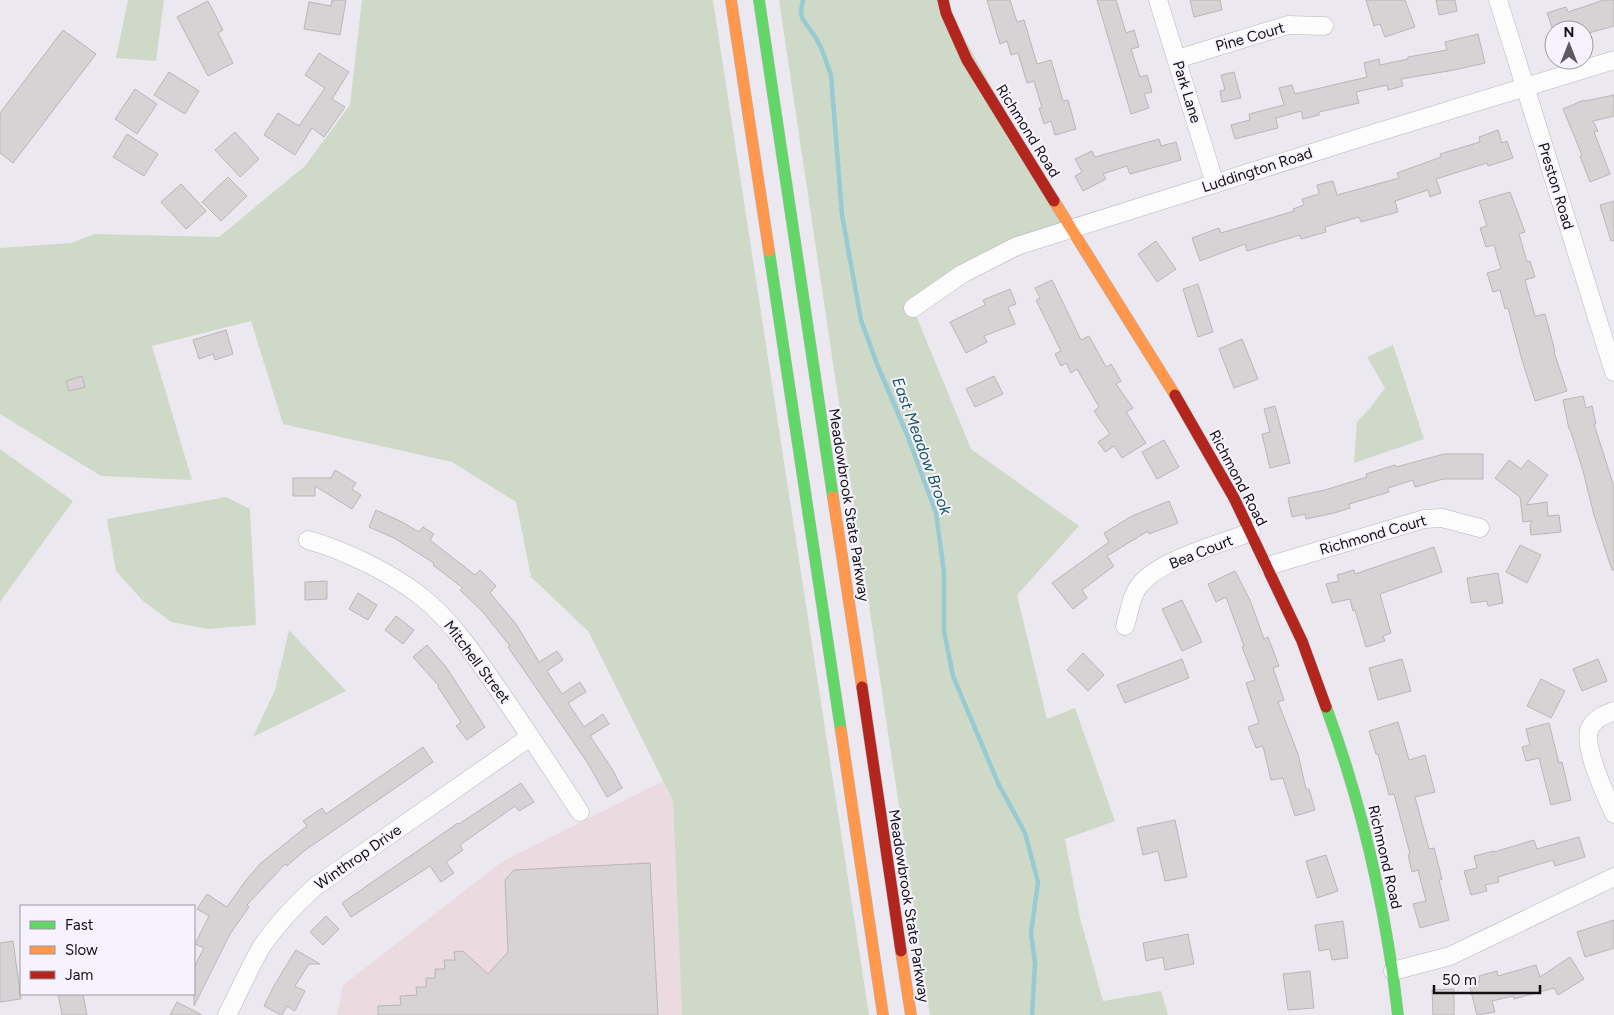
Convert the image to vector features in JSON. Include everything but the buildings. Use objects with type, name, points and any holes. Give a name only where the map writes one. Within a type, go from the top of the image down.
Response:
[{"type":"main road","points":[[731,0],[882,1015]]},
{"type":"main road","name":"Meadowbrook State Parkway","points":[[759,0],[911,1015]]},
{"type":"main road","name":"Richmond Road","points":[[943,0],[946,13],[967,60],[1161,370],[1234,498],[1268,566],[1302,641],[1336,733],[1364,823],[1379,890],[1393,971],[1398,1015]]},
{"type":"street","name":"Park Lane","points":[[1158,0],[1215,184]]},
{"type":"street","name":"Preston Road","points":[[1498,0],[1614,372]]},
{"type":"street","name":"Pine Court","points":[[1177,59],[1288,25],[1324,26]]},
{"type":"street","name":"Luddington Road","points":[[913,308],[962,274],[1017,246],[1614,60]]},
{"type":"street","name":"Richmond Court","points":[[1268,566],[1424,518],[1442,518],[1480,528]]},
{"type":"street","name":"Bea Court","points":[[1125,626],[1139,584],[1154,572],[1170,563],[1251,532]]},
{"type":"street","name":"Mitchell Street","points":[[308,540],[322,544],[378,569],[422,597],[464,641],[520,719],[580,812]]},
{"type":"street","points":[[1614,711],[1596,720],[1588,733],[1588,741],[1599,778],[1614,814]]},
{"type":"street","name":"Winthrop Drive","points":[[227,1015],[261,948],[276,927],[299,901],[316,886],[530,737]]},
{"type":"street","points":[[1393,971],[1450,956],[1614,877]]},
{"type":"shaded area","points":[[663,781],[673,801],[682,1015],[337,1015],[343,985],[503,861]]},
{"type":"green space","points":[[128,0],[164,0],[156,61],[116,58]]},
{"type":"green space","points":[[362,0],[713,0],[869,1015],[682,1015],[673,801],[588,631],[531,577],[516,502],[452,462],[283,424],[251,321],[152,346],[192,480],[101,476],[0,414],[0,248],[71,243],[95,234],[219,237],[305,166],[350,105]]},
{"type":"green space","points":[[779,0],[943,0],[1071,229],[913,308],[971,449],[1079,526],[1017,595],[1047,719],[1075,708],[1115,821],[1065,839],[1080,918],[1103,1001],[1161,991],[1168,1015],[930,1015]]},
{"type":"green space","points":[[1393,345],[1424,439],[1354,463],[1357,422],[1385,388],[1367,357]]},
{"type":"green space","points":[[0,449],[73,501],[0,602]]},
{"type":"green space","points":[[226,497],[250,509],[256,625],[208,629],[171,622],[142,600],[116,571],[107,519]]},
{"type":"green space","points":[[289,630],[346,691],[253,737],[275,690]]},
{"type":"waterway","name":"East Meadow Brook","points":[[803,0],[802,18],[816,38],[831,75],[842,215],[861,320],[936,513],[944,572],[944,631],[953,676],[998,783],[1025,833],[1038,882],[1031,933],[1035,963],[1032,1015]]},
{"type":"traffic: fast","points":[[759,0],[833,497]]},
{"type":"traffic: fast","points":[[769,251],[841,731]]},
{"type":"traffic: fast","points":[[1326,707],[1351,783],[1371,859],[1387,937],[1398,1015]]},
{"type":"traffic: slow","points":[[731,0],[769,251]]},
{"type":"traffic: slow","points":[[1054,201],[1175,395]]},
{"type":"traffic: slow","points":[[833,497],[862,687]]},
{"type":"traffic: slow","points":[[841,731],[883,1015]]},
{"type":"traffic: slow","points":[[901,951],[911,1015]]},
{"type":"traffic: jam","points":[[943,0],[946,13],[967,60],[1054,201]]},
{"type":"traffic: jam","points":[[1175,395],[1234,498],[1302,641],[1326,707]]},
{"type":"traffic: jam","points":[[862,687],[901,951]]}]
